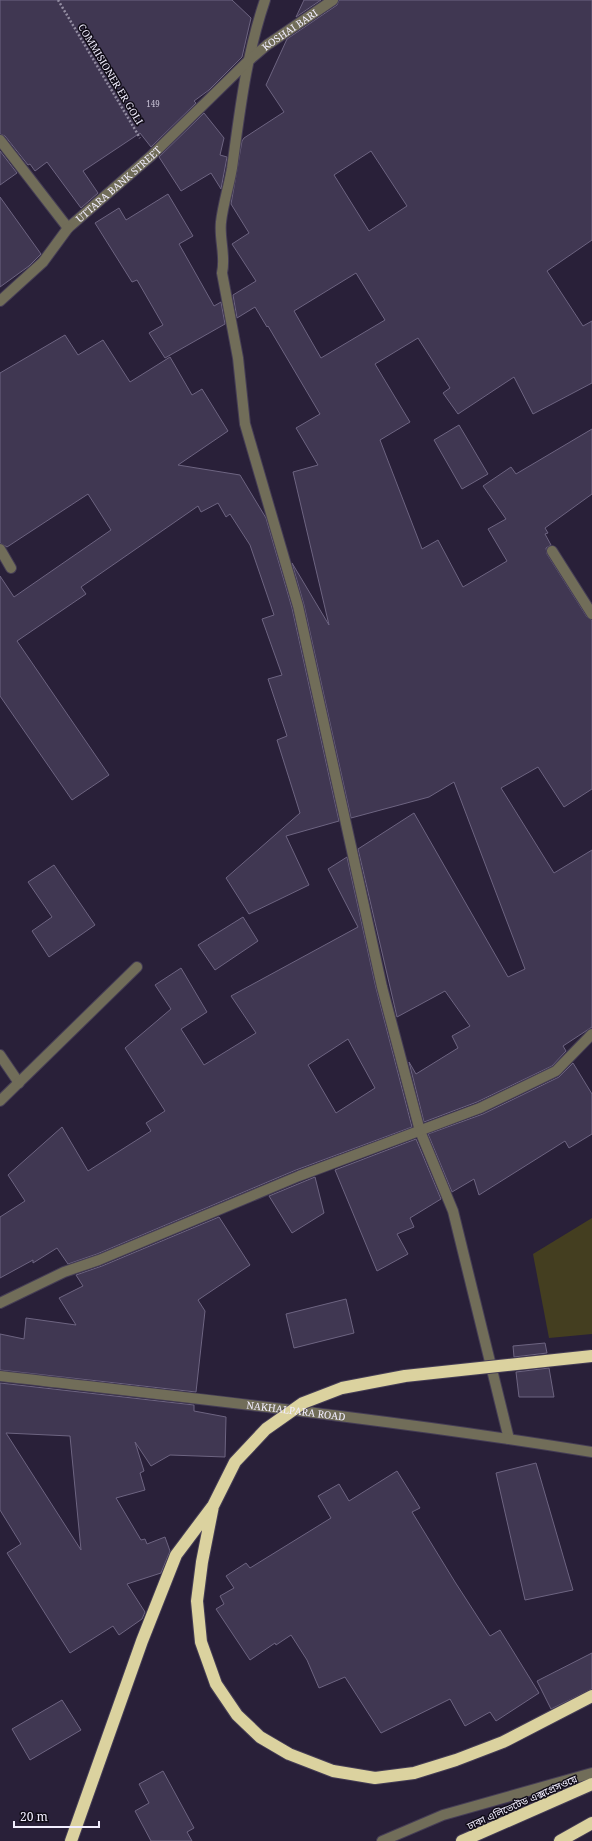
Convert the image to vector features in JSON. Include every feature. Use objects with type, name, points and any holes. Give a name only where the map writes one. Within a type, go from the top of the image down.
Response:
[{"type":"highway","points":[[71,1841],[134,1662],[176,1555],[213,1506],[235,1462],[266,1429],[303,1403],[342,1388],[405,1376],[592,1356]]},
{"type":"highway","points":[[213,1506],[202,1562],[197,1601],[201,1642],[216,1684],[237,1715],[260,1737],[289,1754],[333,1770],[375,1778],[414,1773],[456,1760],[503,1742],[592,1696]]},
{"type":"highway","name":"ঢাকা এলিভেটেড এক্সপ্রেসওয়ে","points":[[462,1841],[592,1784]]},
{"type":"highway","points":[[560,1841],[592,1823]]},
{"type":"street","points":[[265,0],[254,31],[247,62],[230,178],[221,222],[224,260],[222,273],[238,358],[245,424],[298,606],[382,987],[420,1132],[453,1212],[509,1439]]},
{"type":"street","name":"KOSHAI BARI","points":[[247,62],[267,45],[333,0]]},
{"type":"street","name":"UTTARA BANK STREET","points":[[0,140],[68,228],[151,156],[247,62]]},
{"type":"street","points":[[0,301],[43,262],[68,228]]},
{"type":"street","points":[[0,549],[11,568]]},
{"type":"street","points":[[552,551],[592,614]]},
{"type":"street","points":[[0,1101],[137,967]]},
{"type":"street","points":[[0,1303],[64,1272],[99,1260],[299,1176],[420,1132],[480,1108],[556,1071],[592,1034]]},
{"type":"street","points":[[0,1055],[19,1083]]},
{"type":"street","name":"NAKHALPARA ROAD","points":[[0,1376],[239,1403],[509,1439],[592,1452]]},
{"type":"street","points":[[382,1841],[443,1815],[592,1773]]},
{"type":"path","name":"COMMISIONER ER GOLI","points":[[58,0],[151,156]]},
{"type":"shaded area","points":[[592,1218],[592,1334],[549,1338],[533,1254]]},
{"type":"building","points":[[0,0],[232,0],[251,18],[242,57],[209,90],[194,101],[196,103],[151,147],[140,133],[83,171],[98,193],[81,208],[47,162],[35,171],[30,164],[28,165],[5,136],[0,134]]},
{"type":"building","points":[[304,0],[321,0],[296,17]]},
{"type":"building","points":[[339,0],[592,0],[592,240],[547,271],[583,326],[592,321],[592,383],[533,414],[514,377],[458,414],[443,393],[450,388],[418,338],[375,364],[410,422],[380,440],[422,549],[438,540],[463,587],[507,561],[488,529],[506,519],[483,486],[511,467],[516,474],[592,429],[592,494],[545,528],[548,533],[545,534],[551,545],[546,548],[547,554],[587,617],[592,620],[592,789],[564,807],[538,767],[501,788],[554,873],[592,850],[592,1027],[563,1046],[566,1051],[552,1066],[477,1102],[424,1122],[409,1062],[416,1074],[458,1048],[452,1036],[470,1026],[445,991],[397,1017],[358,849],[414,813],[508,977],[525,969],[454,782],[429,797],[351,818],[304,605],[292,563],[329,625],[293,472],[318,465],[296,428],[320,414],[268,326],[267,327],[255,307],[237,318],[233,295],[256,281],[232,244],[249,233],[231,204],[242,141],[244,138],[284,112],[266,85],[287,39],[337,5]],"holes":[[[371,151],[407,206],[369,231],[334,175]],[[356,273],[385,320],[321,358],[294,311]]]},
{"type":"building","points":[[204,113],[224,138],[220,155],[227,157],[221,189],[211,173],[181,191],[159,157]]},
{"type":"building","points":[[0,151],[17,173],[0,185]]},
{"type":"building","points":[[168,194],[193,236],[179,244],[214,306],[221,302],[225,324],[165,358],[149,333],[163,325],[137,280],[132,282],[95,223],[119,208],[126,220]]},
{"type":"building","points":[[0,197],[41,254],[29,266],[0,287]]},
{"type":"building","points":[[65,335],[78,355],[103,340],[130,382],[170,357],[192,395],[202,389],[228,431],[178,465],[240,475],[266,518],[292,608],[339,821],[286,836],[309,885],[249,914],[226,878],[300,813],[277,740],[287,736],[268,679],[282,675],[262,619],[274,615],[250,545],[230,514],[226,517],[218,503],[201,512],[198,506],[81,587],[86,594],[17,641],[109,775],[72,800],[0,696],[0,576],[14,597],[111,530],[88,494],[7,547],[0,543],[0,373]]},
{"type":"building","points":[[459,425],[488,474],[462,489],[434,440]]},
{"type":"building","points":[[347,857],[376,988],[412,1127],[296,1170],[97,1254],[68,1264],[57,1248],[33,1263],[33,1260],[0,1278],[0,1217],[25,1201],[8,1175],[62,1127],[88,1171],[151,1131],[146,1123],[165,1111],[125,1048],[171,1009],[155,985],[181,968],[207,1012],[181,1029],[204,1065],[256,1033],[231,996],[358,927],[328,869]],"holes":[[[348,1039],[375,1088],[336,1113],[308,1065]]]},
{"type":"building","points":[[54,865],[95,925],[49,957],[32,931],[52,917],[28,882]]},
{"type":"building","points":[[243,917],[258,941],[215,970],[198,945]]},
{"type":"building","points":[[573,1063],[592,1094],[592,1134],[569,1148],[565,1141],[479,1195],[474,1179],[452,1192],[428,1134],[483,1114],[559,1077]]},
{"type":"building","points":[[416,1139],[441,1199],[410,1218],[414,1227],[397,1234],[408,1254],[377,1271],[335,1170]]},
{"type":"building","points":[[315,1177],[324,1213],[292,1233],[269,1196]]},
{"type":"building","points":[[219,1217],[250,1265],[198,1300],[205,1311],[196,1392],[0,1370],[0,1334],[24,1339],[26,1318],[76,1325],[59,1298],[83,1286],[76,1275],[102,1266]]},
{"type":"building","points":[[346,1299],[354,1333],[294,1348],[286,1314]]},
{"type":"building","points":[[545,1343],[547,1353],[514,1357],[513,1346]]},
{"type":"building","points":[[549,1368],[554,1397],[519,1397],[516,1372]]},
{"type":"building","points":[[0,1383],[194,1405],[194,1411],[226,1417],[225,1457],[170,1455],[151,1466],[135,1442],[144,1471],[140,1473],[145,1490],[116,1498],[141,1540],[145,1539],[147,1544],[165,1537],[170,1551],[161,1573],[127,1584],[145,1612],[142,1619],[119,1635],[113,1626],[70,1653],[7,1553],[21,1544],[0,1510]],"holes":[[[6,1433],[70,1436],[81,1550]]]},
{"type":"building","points":[[536,1463],[573,1590],[525,1600],[496,1473]]},
{"type":"building","points":[[397,1471],[420,1508],[412,1512],[455,1582],[490,1636],[500,1630],[539,1693],[496,1721],[490,1712],[465,1726],[450,1699],[381,1733],[345,1677],[319,1688],[307,1660],[291,1635],[276,1645],[275,1643],[250,1660],[216,1609],[224,1604],[220,1596],[234,1588],[226,1576],[246,1563],[250,1568],[331,1518],[318,1496],[339,1484],[349,1501]]},
{"type":"building","points":[[592,1653],[592,1689],[551,1709],[537,1681]]},
{"type":"building","points":[[62,1700],[81,1730],[30,1760],[12,1729]]},
{"type":"building","points":[[163,1771],[194,1828],[187,1832],[192,1841],[151,1841],[135,1811],[149,1803],[139,1784]]}]
